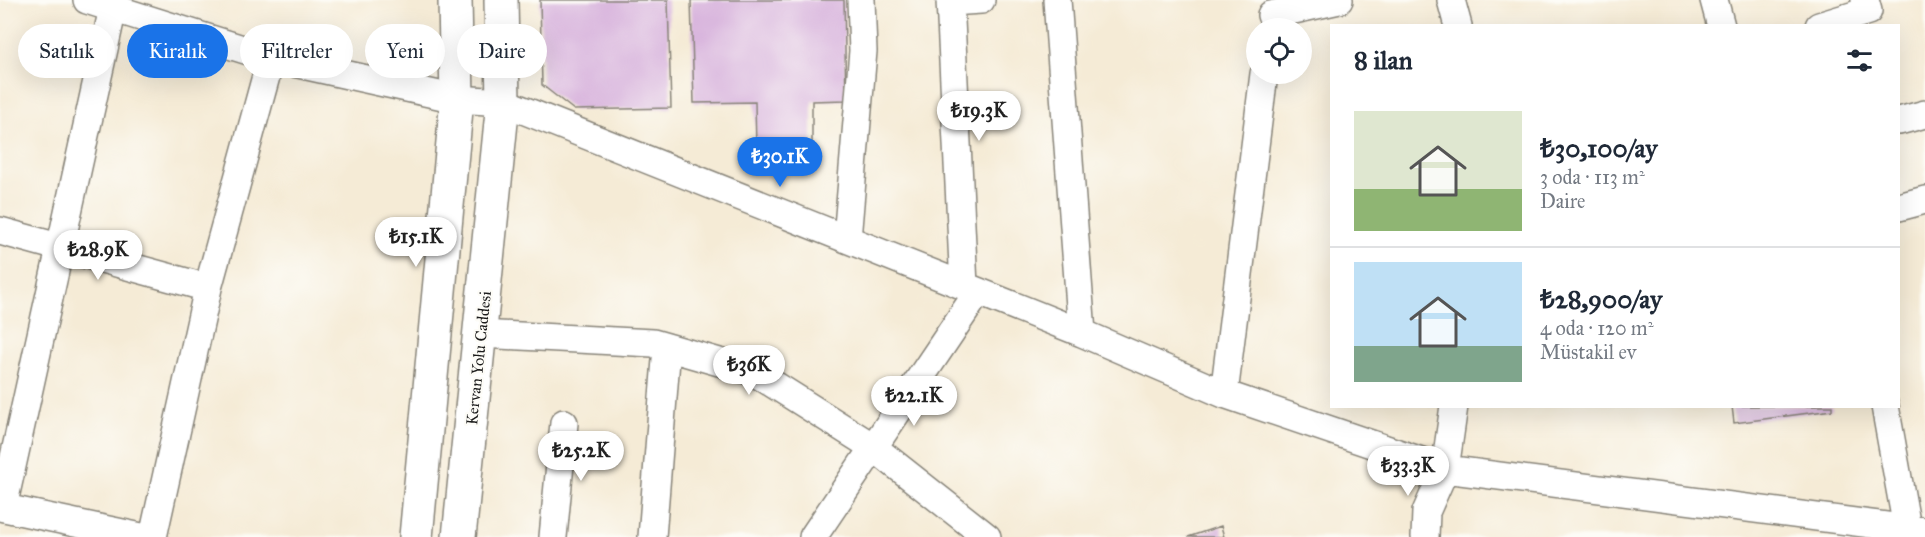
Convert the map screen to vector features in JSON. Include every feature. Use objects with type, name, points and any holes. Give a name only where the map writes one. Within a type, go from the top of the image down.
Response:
[{"type":"main road","points":[[416,537],[458,99],[455,0]]},
{"type":"main road","name":"Kervan Yolu Caddesi","points":[[459,537],[503,102],[501,0]]},
{"type":"street","points":[[87,0],[129,8],[240,47]]},
{"type":"street","points":[[847,239],[862,51],[861,0]]},
{"type":"street","points":[[813,537],[873,447],[971,289],[950,1],[981,0]]},
{"type":"street","points":[[1057,0],[1082,333]]},
{"type":"street","points":[[1268,15],[1339,0]]},
{"type":"street","points":[[1451,0],[1457,24]]},
{"type":"street","points":[[1714,0],[1720,24]]},
{"type":"street","points":[[1826,24],[1868,11],[1864,0]]},
{"type":"street","points":[[129,8],[59,247],[1,507],[141,537]]},
{"type":"street","points":[[353,76],[458,99],[503,102],[1082,333],[1224,394],[1445,469],[1782,525],[1916,530],[1886,408]]},
{"type":"street","points":[[153,537],[208,288],[266,78]]},
{"type":"street","points":[[1224,394],[1263,84]]},
{"type":"street","points":[[1900,122],[1925,114]]},
{"type":"street","points":[[1900,207],[1925,200]]},
{"type":"street","points":[[0,231],[208,288]]},
{"type":"street","points":[[480,334],[653,343],[754,372],[873,447],[987,537]]},
{"type":"street","points":[[652,537],[667,347]]},
{"type":"street","points":[[1425,537],[1426,512],[1445,469],[1454,408]]},
{"type":"street","points":[[553,537],[564,423]]},
{"type":"building","points":[[540,0],[668,0],[671,108],[574,110],[542,85],[542,78],[547,78],[547,24],[541,24]]},
{"type":"building","points":[[691,0],[844,0],[846,100],[812,101],[812,147],[756,147],[755,102],[694,103]]},
{"type":"building","points":[[1732,408],[1832,408],[1832,410],[1734,423]]},
{"type":"building","points":[[1221,526],[1224,537],[1188,537]]}]
